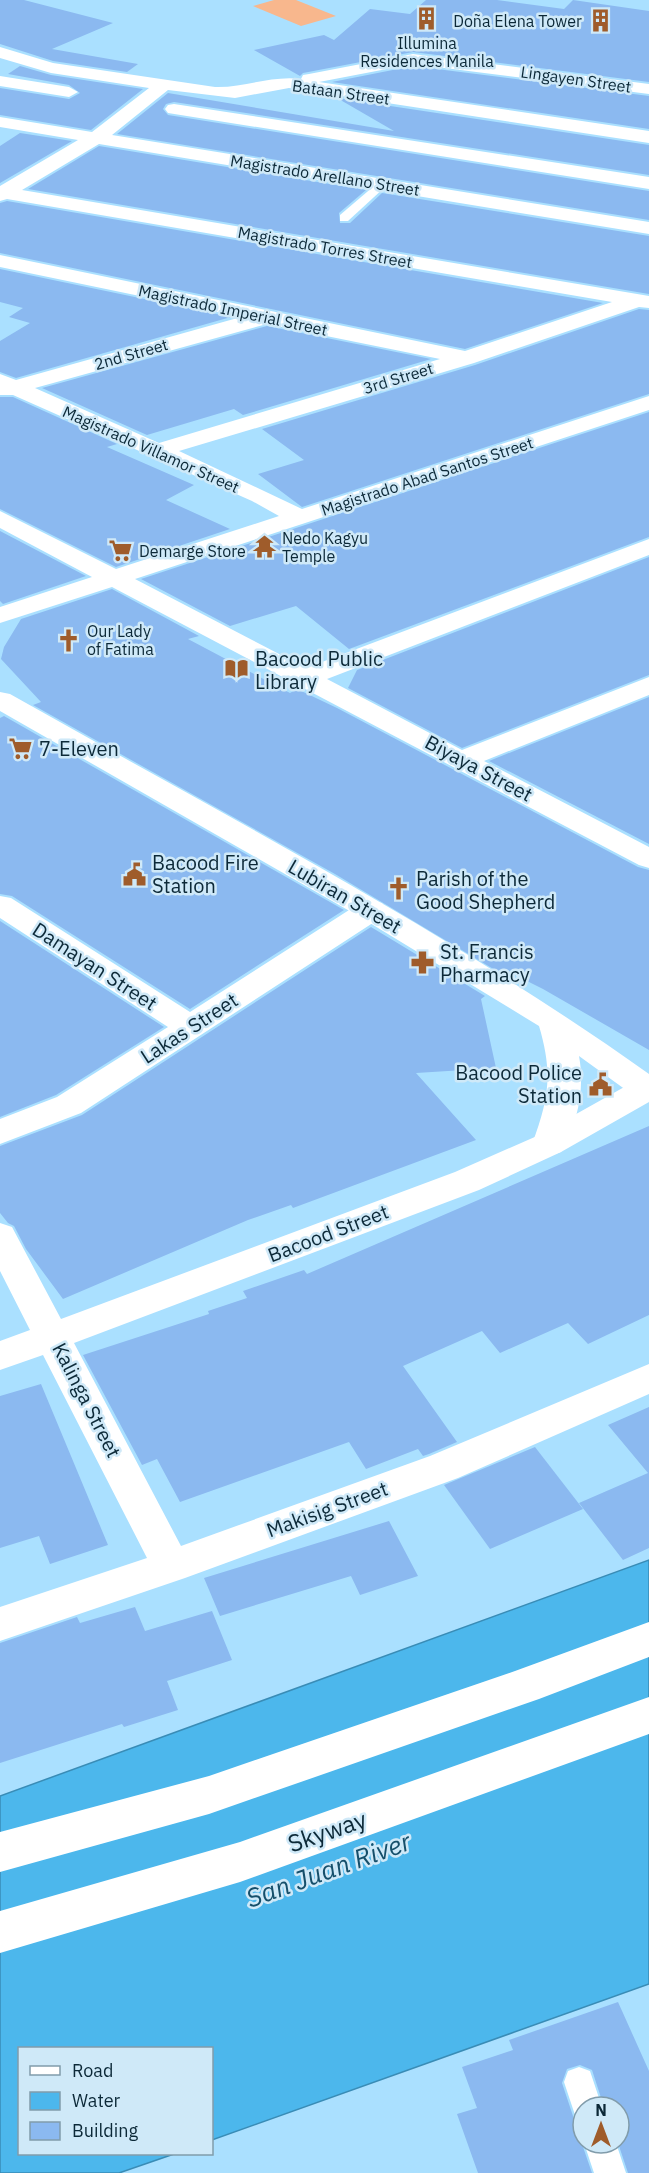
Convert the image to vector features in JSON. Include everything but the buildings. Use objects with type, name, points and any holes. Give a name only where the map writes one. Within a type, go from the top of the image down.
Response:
[{"type":"main road","name":"Bataan Street","points":[[0,52],[37,65],[164,85],[235,93],[290,83],[649,137]]},
{"type":"main road","name":"Lingayen Street","points":[[290,83],[413,59],[649,89]]},
{"type":"main road","points":[[0,81],[82,94]]},
{"type":"main road","points":[[2,193],[97,137],[164,85]]},
{"type":"main road","points":[[117,100],[649,183]]},
{"type":"main road","name":"Magistrado Arellano Street","points":[[0,122],[649,228]]},
{"type":"main road","name":"Magistrado Torres Street","points":[[2,193],[644,301]]},
{"type":"main road","name":"Magistrado Imperial Street","points":[[0,261],[466,358]]},
{"type":"main road","name":"3rd Street","points":[[155,451],[466,358],[644,301]]},
{"type":"main road","name":"2nd Street","points":[[4,387],[263,317]]},
{"type":"main road","name":"Magistrado Villamor Street","points":[[4,387],[260,496],[302,518]]},
{"type":"main road","name":"Magistrado Abad Santos Street","points":[[0,615],[649,403]]},
{"type":"main road","name":"Biyaya Street","points":[[0,518],[308,677],[649,858]]},
{"type":"main road","points":[[308,677],[649,546]]},
{"type":"main road","points":[[464,759],[649,685]]},
{"type":"main road","name":"Lubiran Street","points":[[0,700],[371,910],[553,1021],[648,1089]]},
{"type":"main road","name":"Damayan Street","points":[[0,905],[191,1027]]},
{"type":"main road","name":"Lakas Street","points":[[0,1132],[69,1105],[371,910]]},
{"type":"main road","points":[[549,1144],[565,1102],[566,1061],[553,1021]]},
{"type":"main road","name":"Bacood Street","points":[[0,1356],[467,1181],[549,1144],[648,1089]]},
{"type":"main road","name":"Kalinga Street","points":[[0,1236],[54,1336],[171,1566]]},
{"type":"main road","name":"Makisig Street","points":[[0,1624],[171,1566],[444,1467],[649,1378]]},
{"type":"main road","points":[[0,1852],[209,1795],[524,1686],[649,1639]]},
{"type":"main road","name":"Skyway","points":[[0,1932],[240,1862],[560,1749],[649,1714]]},
{"type":"lane","points":[[344,218],[381,184]]},
{"type":"lane","points":[[604,2155],[610,2173]]},
{"type":"shaded area","points":[[274,0],[296,0],[336,16],[301,26],[253,6]]},
{"type":"water","name":"San Juan River","points":[[649,1560],[649,1984],[213,2140],[213,2047],[18,2047],[18,2155],[171,2155],[119,2173],[0,2173],[0,1796]]},
{"type":"place","name":"Illumina Residences Manila","points":[[427,18]]},
{"type":"place","name":"Doña Elena Tower","points":[[600,21]]},
{"type":"place","name":"Nedo Kagyu Temple","points":[[264,547]]},
{"type":"place","name":"Demarge Store","points":[[121,551]]},
{"type":"place","name":"Our Lady of Fatima","points":[[69,640]]},
{"type":"place","name":"Bacood Public Library","points":[[237,669]]},
{"type":"place","name":"7-Eleven","points":[[21,748]]},
{"type":"place","name":"Bacood Fire Station","points":[[134,874]]},
{"type":"place","name":"Parish of the Good Shepherd","points":[[398,889]]},
{"type":"place","name":"St. Francis Pharmacy","points":[[422,962]]},
{"type":"place","name":"Bacood Police Station","points":[[600,1084]]}]
